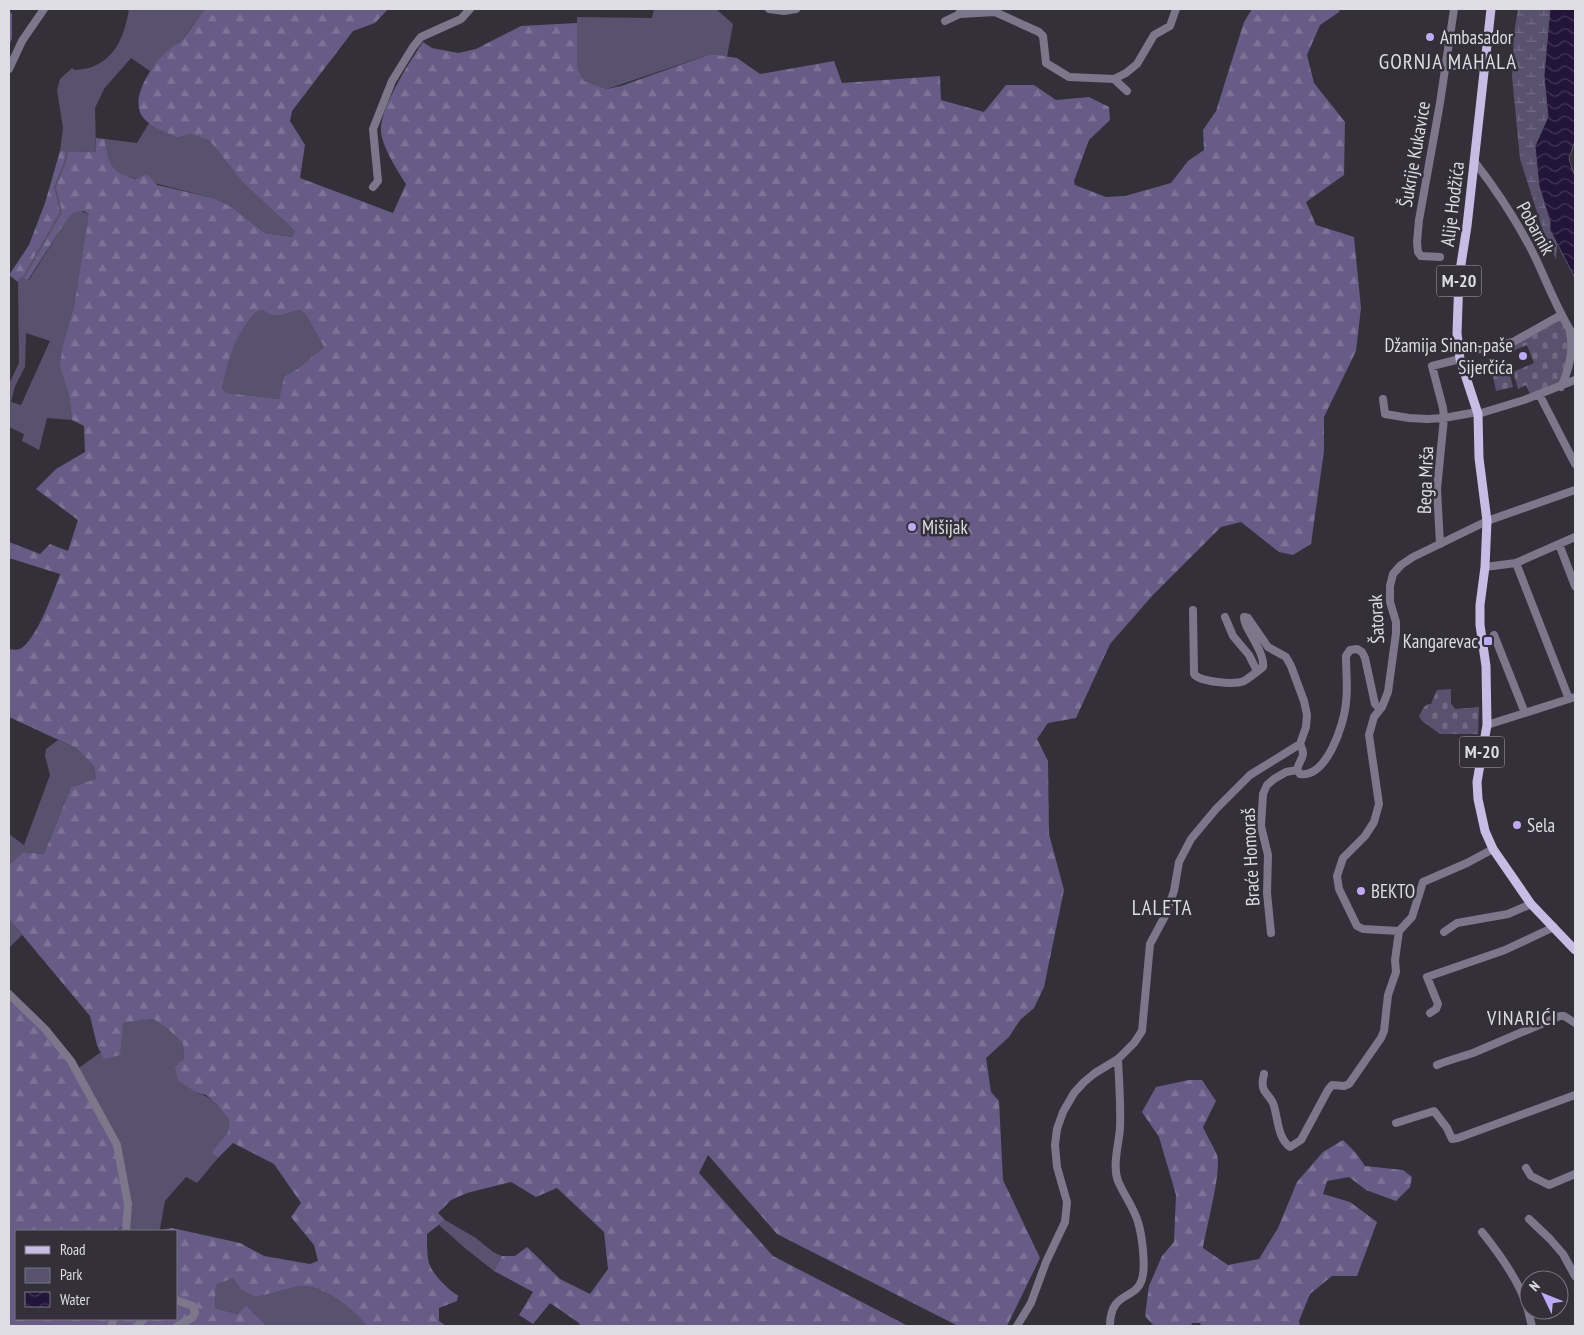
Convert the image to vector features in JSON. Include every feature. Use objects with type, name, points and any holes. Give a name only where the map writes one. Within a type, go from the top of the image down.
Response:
[{"type":"main road","name":"Alije Hodžića","points":[[1487,521],[1479,458],[1477,413],[1460,359],[1456,333],[1459,277],[1467,226],[1491,9]]},
{"type":"main road","name":"M-20","points":[[1487,521],[1485,567],[1480,605],[1480,625],[1486,666],[1487,725],[1477,782],[1478,799],[1485,831],[1493,849],[1531,904],[1575,950]]},
{"type":"street","points":[[9,69],[22,41],[44,9]]},
{"type":"street","points":[[372,187],[378,181],[373,129],[392,80],[421,37],[461,19],[470,9]]},
{"type":"street","points":[[769,9],[784,11],[796,9]]},
{"type":"street","points":[[945,21],[960,11],[995,12],[1039,32],[1043,36],[1046,63],[1070,77],[1114,79],[1126,73],[1137,64],[1154,35],[1170,26],[1176,9]]},
{"type":"street","name":"Šukrije Kukavice","points":[[1440,257],[1421,256],[1418,252],[1417,242],[1422,197],[1446,66],[1454,9]]},
{"type":"street","points":[[1446,66],[1485,66]]},
{"type":"street","points":[[1114,79],[1127,91]]},
{"type":"street","name":"Pobarnik","points":[[1474,161],[1498,193],[1524,236],[1561,315],[1575,338]]},
{"type":"street","points":[[1475,350],[1514,342],[1561,315]]},
{"type":"street","name":"Pobarnik","points":[[1561,386],[1569,363],[1572,340],[1570,331]]},
{"type":"street","name":"Bega Mrša","points":[[1440,544],[1437,489],[1444,418],[1432,366],[1460,359]]},
{"type":"street","points":[[1383,400],[1385,414],[1410,418],[1444,418],[1477,413],[1539,394],[1575,380]]},
{"type":"street","points":[[1539,394],[1575,464]]},
{"type":"street","name":"Šatorak","points":[[1380,709],[1388,692],[1396,633],[1396,622],[1390,602],[1390,586],[1393,574],[1401,565],[1413,557],[1487,521],[1575,490]]},
{"type":"street","points":[[1485,567],[1516,563],[1575,537]]},
{"type":"street","points":[[1559,544],[1575,586]]},
{"type":"street","points":[[1487,725],[1572,698],[1516,563]]},
{"type":"street","points":[[1193,610],[1194,674],[1196,677],[1234,683],[1247,680],[1263,666],[1255,642],[1244,622],[1243,619],[1246,617],[1268,647],[1286,657],[1292,666],[1307,715],[1306,726],[1300,744],[1304,757],[1297,770]]},
{"type":"street","points":[[1225,617],[1233,636],[1249,655],[1257,671]]},
{"type":"street","points":[[1494,635],[1525,713]]},
{"type":"street","name":"Braće Homoraš","points":[[1271,933],[1267,893],[1268,855],[1261,826],[1263,794],[1267,785],[1286,772],[1297,770],[1300,774],[1304,775],[1320,767],[1335,742],[1346,703],[1346,656],[1350,650],[1357,648],[1362,652],[1375,704],[1380,709]]},
{"type":"street","points":[[1380,709],[1374,717],[1369,735],[1379,804],[1374,822],[1365,836],[1343,858],[1337,876],[1339,888],[1357,926],[1363,929],[1399,931]]},
{"type":"street","name":"Braće Homoraš","points":[[1017,1326],[1031,1303],[1046,1262],[1065,1222],[1066,1202],[1057,1167],[1055,1145],[1057,1129],[1063,1112],[1074,1093],[1095,1073],[1118,1059],[1134,1043],[1142,1031],[1150,944],[1165,916],[1174,891],[1179,862],[1191,839],[1216,809],[1250,775],[1300,744]]},
{"type":"street","points":[[1264,1074],[1262,1083],[1264,1091],[1270,1097],[1283,1138],[1290,1147],[1301,1140],[1332,1085],[1344,1086],[1349,1084],[1381,1038],[1384,1031],[1388,995],[1396,972],[1395,960],[1399,931],[1412,917],[1423,882],[1467,863],[1493,849]]},
{"type":"street","points":[[1444,932],[1457,923],[1508,914],[1531,904]]},
{"type":"street","points":[[1430,1013],[1436,1009],[1438,1004],[1427,977],[1505,950],[1554,926]]},
{"type":"street","points":[[9,994],[45,1029],[71,1061],[117,1145],[128,1204],[126,1230]]},
{"type":"street","points":[[1437,1065],[1479,1050],[1560,1016],[1564,1016],[1575,1023]]},
{"type":"street","points":[[1110,1326],[1110,1314],[1114,1305],[1136,1288],[1142,1280],[1143,1257],[1138,1222],[1117,1179],[1120,1127],[1118,1059]]},
{"type":"street","points":[[1396,1123],[1434,1111],[1452,1139],[1575,1094]]},
{"type":"street","points":[[1526,1168],[1532,1176],[1549,1185],[1575,1174]]},
{"type":"street","points":[[1529,1219],[1550,1238],[1563,1254],[1575,1276]]},
{"type":"street","points":[[1482,1232],[1493,1246],[1522,1294],[1532,1326]]},
{"type":"street","points":[[177,1326],[192,1318],[195,1313],[193,1306],[178,1301]]},
{"type":"green space","points":[[129,9],[205,9],[182,40],[163,55],[150,71],[131,58],[104,89],[95,108],[96,152],[60,151],[63,128],[57,90],[60,79],[72,68],[75,70],[90,68],[102,62],[115,50],[122,35]]},
{"type":"green space","points":[[205,9],[388,9],[375,23],[353,31],[292,111],[290,121],[305,145],[300,178],[393,213],[406,184],[384,145],[381,132],[382,122],[396,86],[423,42],[432,48],[458,53],[476,49],[521,26],[577,23],[577,68],[584,81],[607,89],[621,86],[711,54],[737,58],[760,74],[834,61],[842,83],[940,76],[941,100],[984,112],[1006,85],[1034,85],[1056,100],[1089,97],[1109,107],[1110,120],[1089,140],[1074,181],[1075,185],[1106,197],[1125,196],[1171,183],[1188,161],[1204,150],[1203,130],[1216,111],[1244,22],[1252,9],[1340,9],[1339,12],[1320,25],[1307,55],[1314,83],[1345,122],[1344,175],[1306,202],[1316,225],[1354,237],[1361,308],[1356,351],[1324,417],[1324,451],[1311,544],[1293,555],[1279,552],[1241,522],[1221,527],[1152,596],[1110,644],[1076,718],[1048,723],[1037,739],[1048,761],[1049,834],[1064,890],[1044,987],[1034,1008],[1020,1020],[1009,1037],[986,1058],[991,1092],[999,1101],[1003,1180],[1040,1258],[1007,1326],[958,1326],[777,1234],[708,1155],[699,1173],[773,1256],[908,1326],[580,1326],[579,1323],[550,1303],[533,1324],[519,1315],[533,1292],[494,1271],[502,1256],[515,1256],[527,1247],[560,1279],[590,1294],[608,1269],[604,1232],[557,1188],[536,1197],[511,1182],[467,1193],[451,1200],[438,1213],[445,1220],[427,1234],[428,1259],[432,1270],[458,1296],[457,1301],[439,1308],[439,1321],[446,1326],[367,1326],[331,1295],[313,1287],[300,1286],[255,1297],[241,1290],[233,1278],[216,1285],[215,1308],[237,1314],[246,1305],[267,1326],[9,1326],[9,998],[54,1043],[69,1065],[114,1147],[125,1204],[123,1226],[117,1230],[15,1230],[15,1320],[178,1320],[178,1230],[161,1230],[172,1228],[240,1243],[264,1256],[310,1264],[318,1261],[314,1245],[291,1217],[301,1203],[274,1164],[233,1143],[218,1158],[212,1152],[228,1132],[229,1120],[206,1095],[197,1093],[178,1080],[175,1067],[184,1059],[183,1044],[168,1029],[153,1019],[123,1023],[120,1055],[104,1059],[97,1045],[90,1016],[9,919],[9,865],[23,852],[44,854],[71,787],[96,779],[94,766],[76,748],[9,717],[9,649],[20,649],[32,636],[44,615],[60,574],[9,558],[9,542],[40,554],[50,544],[68,551],[78,520],[36,489],[56,469],[85,452],[84,426],[72,420],[69,395],[60,366],[63,344],[74,306],[89,214],[84,211],[73,212],[28,280],[20,278],[18,282],[9,275],[29,245],[45,203],[60,151],[96,152],[96,138],[105,139],[109,161],[121,173],[136,179],[147,174],[157,185],[213,198],[232,207],[265,233],[292,237],[295,231],[243,183],[210,141],[190,134],[178,138],[154,126],[142,116],[139,109],[140,92],[148,75],[164,54],[188,33]],"holes":[[[263,310],[277,316],[300,310],[306,315],[324,347],[296,370],[284,376],[279,399],[227,393],[222,388],[230,357],[242,330],[255,312]]]},
{"type":"green space","points":[[654,9],[716,9],[733,24],[727,57],[711,54],[607,89],[584,81],[577,68],[577,17],[652,18]]},
{"type":"green space","points":[[1518,9],[1550,9],[1544,75],[1548,117],[1535,146],[1539,186],[1550,221],[1550,230],[1557,244],[1556,259],[1545,237],[1520,159],[1512,76],[1514,34]]},
{"type":"green space","points":[[9,10],[12,14],[12,38],[9,47]]},
{"type":"green space","points":[[149,123],[178,138],[190,134],[210,141],[243,183],[295,231],[292,237],[265,233],[232,207],[213,198],[126,176],[112,168],[106,155],[105,139],[137,143]]},
{"type":"green space","points":[[78,210],[89,214],[89,218],[74,306],[63,344],[72,420],[47,418],[39,450],[22,441],[24,434],[9,427],[9,384],[19,363],[18,282],[20,278],[29,280],[73,211]],"holes":[[[26,333],[50,341],[21,405],[11,402],[15,386],[25,367]]]},
{"type":"green space","points":[[263,310],[277,316],[300,310],[306,315],[324,347],[296,370],[284,376],[279,399],[227,393],[222,388],[237,338],[255,311]]},
{"type":"green space","points":[[1562,316],[1572,341],[1561,387],[1531,397],[1526,385],[1518,389],[1513,372],[1534,363],[1527,345],[1507,353],[1505,345]]},
{"type":"green space","points":[[1508,367],[1513,387],[1496,391],[1492,371]]},
{"type":"green space","points":[[1451,689],[1451,703],[1455,709],[1479,707],[1478,734],[1440,734],[1422,721],[1419,716],[1424,707],[1431,704],[1437,690]]},
{"type":"green space","points":[[58,740],[76,748],[94,766],[96,779],[71,787],[44,854],[23,852],[9,865],[9,834],[24,845],[50,775],[45,756],[46,749]]},
{"type":"green space","points":[[9,919],[22,935],[9,948]]},
{"type":"green space","points":[[153,1019],[168,1029],[183,1044],[184,1059],[196,1093],[215,1103],[229,1120],[228,1132],[213,1152],[218,1158],[197,1183],[186,1177],[165,1201],[160,1229],[158,1230],[117,1230],[123,1226],[73,1072],[101,1052],[105,1059],[123,1023]]},
{"type":"green space","points":[[1189,1080],[1202,1080],[1216,1101],[1203,1127],[1217,1155],[1218,1163],[1216,1186],[1203,1248],[1228,1265],[1259,1259],[1278,1228],[1297,1182],[1323,1152],[1343,1140],[1356,1153],[1365,1166],[1403,1170],[1412,1177],[1410,1187],[1396,1201],[1366,1190],[1349,1177],[1327,1181],[1323,1194],[1350,1202],[1377,1222],[1357,1276],[1332,1276],[1310,1294],[1299,1321],[1300,1326],[1201,1326],[1200,1323],[1192,1323],[1191,1326],[1154,1326],[1145,1316],[1149,1286],[1162,1256],[1174,1242],[1176,1195],[1159,1137],[1142,1112],[1156,1087]]},
{"type":"green space","points":[[445,1220],[502,1256],[494,1271],[439,1225]]},
{"type":"green space","points":[[233,1278],[241,1290],[255,1297],[300,1286],[313,1287],[331,1295],[367,1326],[267,1326],[246,1305],[237,1314],[215,1308],[216,1285]]},
{"type":"water","points":[[1550,9],[1575,9],[1575,140],[1569,159],[1575,177],[1575,278],[1550,230],[1550,221],[1539,186],[1535,146],[1548,117],[1544,75]]},
{"type":"waterway","points":[[9,395],[14,381],[23,367],[21,282],[61,212],[55,187],[65,162],[72,121],[62,88],[64,81],[72,74],[106,68],[120,56],[132,36],[136,9]]},
{"type":"place","name":"Ambasador","points":[[1430,37]]},
{"type":"place","name":"Džamija Sinan-paše Sijerčića","points":[[1523,356]]},
{"type":"place","name":"Mišijak","points":[[912,527]]},
{"type":"place","name":"Kangarevac","points":[[1488,641]]},
{"type":"place","name":"Sela","points":[[1517,825]]},
{"type":"place","name":"BEKTO","points":[[1361,891]]},
{"type":"district","name":"GORNJA MAHALA","points":[[1448,62]]},
{"type":"district","name":"LALETA","points":[[1162,908]]},
{"type":"district","name":"VINARIĆI","points":[[1522,1018]]}]
